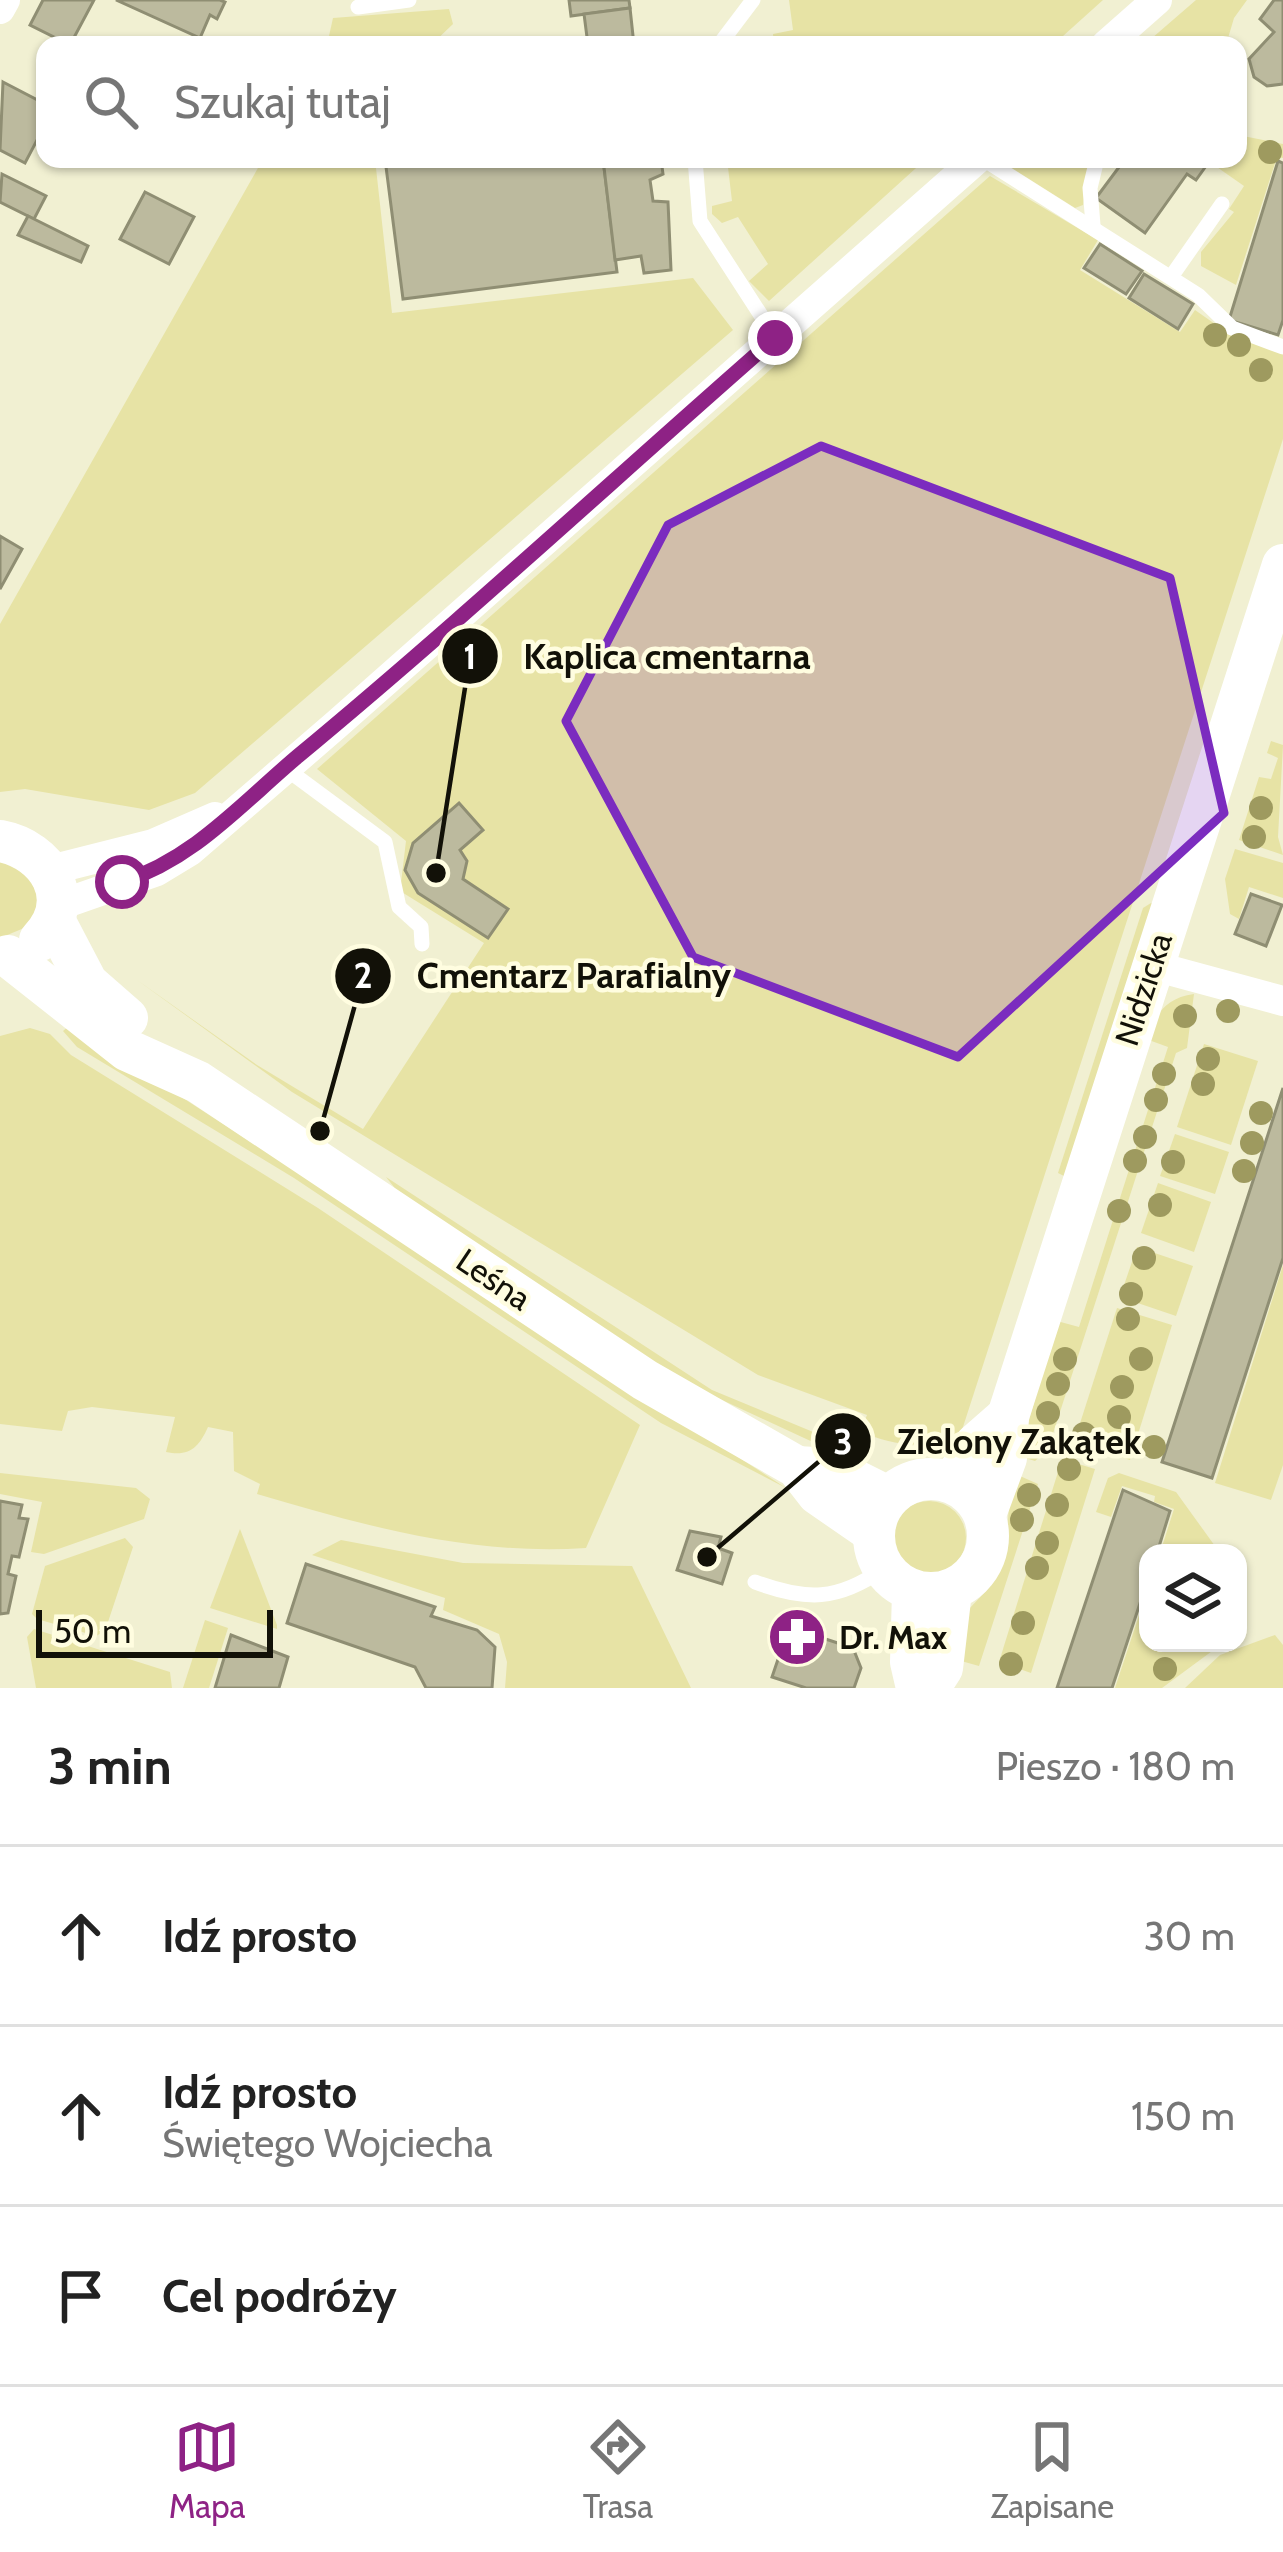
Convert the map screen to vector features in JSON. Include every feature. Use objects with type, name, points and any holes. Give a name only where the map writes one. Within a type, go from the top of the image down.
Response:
[{"type":"street","points":[[0,9],[5,0]]},
{"type":"street","points":[[1116,36],[1156,0]]},
{"type":"street","points":[[4,957],[36,944],[54,899],[153,844],[236,806],[285,767],[970,168]]},
{"type":"street","name":"Nidzicka","points":[[1007,1416],[1283,565]]},
{"type":"street","points":[[0,841],[37,854],[87,983],[197,1082]]},
{"type":"street","points":[[4,957],[127,1050],[197,1082]]},
{"type":"street","points":[[1150,965],[1283,1001]]},
{"type":"street","name":"Leśna","points":[[197,1082],[645,1381],[797,1467],[818,1494],[902,1556]]},
{"type":"street","points":[[953,1483],[976,1444],[1007,1416]]},
{"type":"street","points":[[902,1556],[982,1564],[989,1544],[986,1512],[1006,1457],[1007,1416]]},
{"type":"street","points":[[917,1688],[902,1556],[919,1480],[953,1483],[986,1512]]},
{"type":"street","points":[[902,1556],[942,1669],[928,1688]]},
{"type":"lane","points":[[358,7],[409,0]]},
{"type":"lane","points":[[725,36],[753,0]]},
{"type":"lane","points":[[696,168],[700,221],[775,338]]},
{"type":"lane","points":[[995,168],[1093,225],[1171,278],[1232,328],[1283,346]]},
{"type":"lane","points":[[1093,225],[1090,188],[1095,168]]},
{"type":"lane","points":[[1171,278],[1222,204]]},
{"type":"lane","points":[[285,767],[385,842],[399,907],[421,927],[422,944]]},
{"type":"lane","points":[[755,1582],[810,1598],[834,1596],[902,1556]]},
{"type":"highlighted area","points":[[821,446],[1170,578],[1224,813],[958,1057],[693,957],[566,721],[668,525]]},
{"type":"shaded area","points":[[789,0],[1103,0],[1063,36],[773,36],[793,30]]},
{"type":"shaded area","points":[[1196,0],[1247,0],[1229,36],[1154,36]]},
{"type":"shaded area","points":[[449,9],[453,24],[440,36],[329,36],[333,18]]},
{"type":"shaded area","points":[[1247,137],[1283,144],[1283,158],[1277,157],[1236,285],[1201,266],[1201,252],[1234,212],[1229,209],[1244,186],[1218,168],[1247,168]]},
{"type":"shaded area","points":[[258,168],[376,168],[392,313],[693,278],[733,330],[195,793],[149,810],[25,789],[0,792],[0,624]]},
{"type":"shaded area","points":[[728,168],[916,168],[769,301],[749,281],[768,264],[738,217],[722,223],[712,214],[712,206],[732,201]]},
{"type":"shaded area","points":[[1012,168],[1089,168],[1083,205],[1075,208]]},
{"type":"shaded area","points":[[990,176],[1098,240],[1080,270],[1180,332],[1195,310],[1225,331],[1283,354],[1283,439],[962,1430],[936,1442],[912,1445],[860,1432],[867,1415],[758,1375],[292,1092],[137,980],[257,1065],[363,1129],[484,943],[400,891],[406,841],[317,769]]},
{"type":"shaded area","points":[[1271,741],[1283,745],[1278,837],[1283,855],[1239,840],[1259,777],[1271,779],[1278,758],[1267,753]]},
{"type":"shaded area","points":[[1235,849],[1283,863],[1283,898],[1249,887],[1239,919],[1230,914],[1225,879]]},
{"type":"shaded area","points":[[0,859],[20,864],[41,898],[29,926],[0,938]]},
{"type":"shaded area","points":[[1158,905],[1064,1176],[1058,1173],[1143,908]]},
{"type":"shaded area","points":[[1194,994],[1187,1048],[1176,1053],[1048,1449],[1035,1461],[1019,1456],[1057,1321],[1079,1327],[1168,1047],[1146,1039],[1163,1009]]},
{"type":"shaded area","points":[[70,1025],[786,1488],[661,1423],[294,1178],[77,1047],[63,1031]]},
{"type":"shaded area","points":[[30,1028],[50,1034],[71,1055],[318,1208],[640,1425],[586,1548],[461,1543],[257,1494],[260,1484],[234,1471],[233,1432],[208,1427],[193,1449],[166,1452],[175,1417],[92,1407],[68,1411],[62,1431],[0,1424],[0,1036]]},
{"type":"shaded area","points":[[1204,1044],[1258,1061],[1231,1145],[1177,1127]]},
{"type":"shaded area","points":[[1175,1134],[1229,1152],[1215,1194],[1160,1176]]},
{"type":"shaded area","points":[[386,1177],[712,1390],[830,1439],[830,1450],[679,1380],[401,1196]]},
{"type":"shaded area","points":[[1158,1183],[1211,1202],[1194,1252],[1141,1233]]},
{"type":"shaded area","points":[[1137,1247],[1193,1266],[1176,1316],[1120,1297]]},
{"type":"shaded area","points":[[1283,1265],[1283,1465],[1271,1500],[1215,1483]]},
{"type":"shaded area","points":[[1117,1308],[1172,1325],[1130,1460],[1074,1442]]},
{"type":"shaded area","points":[[1062,1459],[1095,1469],[1031,1673],[999,1662]]},
{"type":"shaded area","points":[[1011,1472],[1038,1484],[979,1666],[954,1659],[967,1611],[986,1591],[1006,1553]]},
{"type":"shaded area","points":[[0,1473],[136,1488],[150,1499],[144,1519],[44,1554],[31,1552],[42,1502],[0,1494]]},
{"type":"shaded area","points":[[1119,1473],[1176,1492],[1214,1544],[1163,1544],[1174,1509],[1154,1502],[1155,1496],[1122,1486],[1111,1517],[1096,1512],[1108,1478]]},
{"type":"shaded area","points":[[929,1501],[955,1512],[966,1538],[955,1564],[929,1575],[903,1564],[892,1538],[903,1512]]},
{"type":"shaded area","points":[[240,1529],[277,1625],[277,1629],[210,1608]]},
{"type":"shaded area","points":[[125,1538],[133,1547],[105,1631],[96,1636],[32,1614],[45,1566]]},
{"type":"shaded area","points":[[341,1540],[463,1563],[632,1566],[691,1688],[505,1688],[507,1662],[499,1634],[443,1610],[445,1598],[312,1555]]},
{"type":"shaded area","points":[[1139,1615],[1139,1652],[1211,1652],[1162,1688],[1115,1688]]},
{"type":"shaded area","points":[[205,1620],[228,1628],[209,1688],[183,1688]]},
{"type":"shaded area","points":[[34,1629],[170,1672],[172,1688],[36,1688],[27,1637]]},
{"type":"shaded area","points":[[1275,1635],[1283,1645],[1283,1688],[1185,1688],[1220,1655],[1247,1652],[1247,1645]]},
{"type":"building","points":[[43,0],[94,0],[75,36],[52,36],[30,25]]},
{"type":"building","points":[[116,0],[225,2],[217,19],[210,15],[201,36]]},
{"type":"building","points":[[569,0],[629,0],[630,8],[571,16]]},
{"type":"building","points":[[1274,0],[1283,0],[1283,84],[1267,86],[1254,77],[1249,59],[1274,32],[1260,19]]},
{"type":"building","points":[[630,8],[633,36],[587,36],[584,14]]},
{"type":"building","points":[[3,82],[36,99],[36,142],[25,163],[0,150]]},
{"type":"building","points":[[1278,161],[1283,163],[1283,320],[1278,335],[1229,320]]},
{"type":"building","points":[[386,168],[604,168],[617,272],[403,299]]},
{"type":"building","points":[[604,168],[662,168],[663,174],[650,180],[653,201],[668,202],[671,270],[644,273],[641,256],[615,260]]},
{"type":"building","points":[[1118,168],[1205,168],[1196,180],[1187,174],[1145,233],[1096,198]]},
{"type":"building","points":[[2,174],[46,196],[34,219],[0,202]]},
{"type":"building","points":[[145,192],[194,217],[169,264],[120,239]]},
{"type":"building","points":[[28,216],[88,246],[81,262],[18,235]]},
{"type":"building","points":[[1100,244],[1142,271],[1126,294],[1084,268]]},
{"type":"building","points":[[1144,274],[1193,304],[1178,329],[1129,298]]},
{"type":"building","points":[[0,536],[22,549],[0,589]]},
{"type":"building","points":[[459,803],[483,830],[460,850],[467,861],[463,879],[508,909],[488,938],[418,893],[405,870],[413,843]]},
{"type":"building","points":[[1251,894],[1282,905],[1266,946],[1235,934]]},
{"type":"building","points":[[1283,1088],[1283,1258],[1212,1478],[1162,1462]]},
{"type":"building","points":[[1123,1490],[1170,1511],[1160,1544],[1139,1544],[1139,1606],[1112,1688],[1057,1688]]},
{"type":"building","points":[[0,1501],[22,1505],[19,1518],[28,1519],[19,1557],[12,1556],[8,1574],[16,1576],[8,1613],[0,1614]]},
{"type":"building","points":[[690,1531],[721,1537],[718,1548],[732,1553],[722,1584],[677,1570]]},
{"type":"building","points":[[306,1564],[435,1607],[431,1616],[477,1630],[495,1647],[492,1688],[426,1688],[415,1667],[287,1623]]},
{"type":"building","points":[[789,1627],[853,1648],[861,1668],[854,1688],[806,1688],[772,1677]]},
{"type":"building","points":[[231,1635],[288,1657],[279,1688],[215,1688]]},
{"type":"place","name":"Kaplica cmentarna","points":[[436,873]]},
{"type":"place","name":"Cmentarz Parafialny","points":[[320,1131]]},
{"type":"place","name":"Zielony Zakątek","points":[[707,1557]]},
{"type":"place","name":"Dr. Max","points":[[797,1637]]},
{"type":"route","points":[[122,882],[158,871],[208,838],[236,806],[337,724],[775,338]]}]
